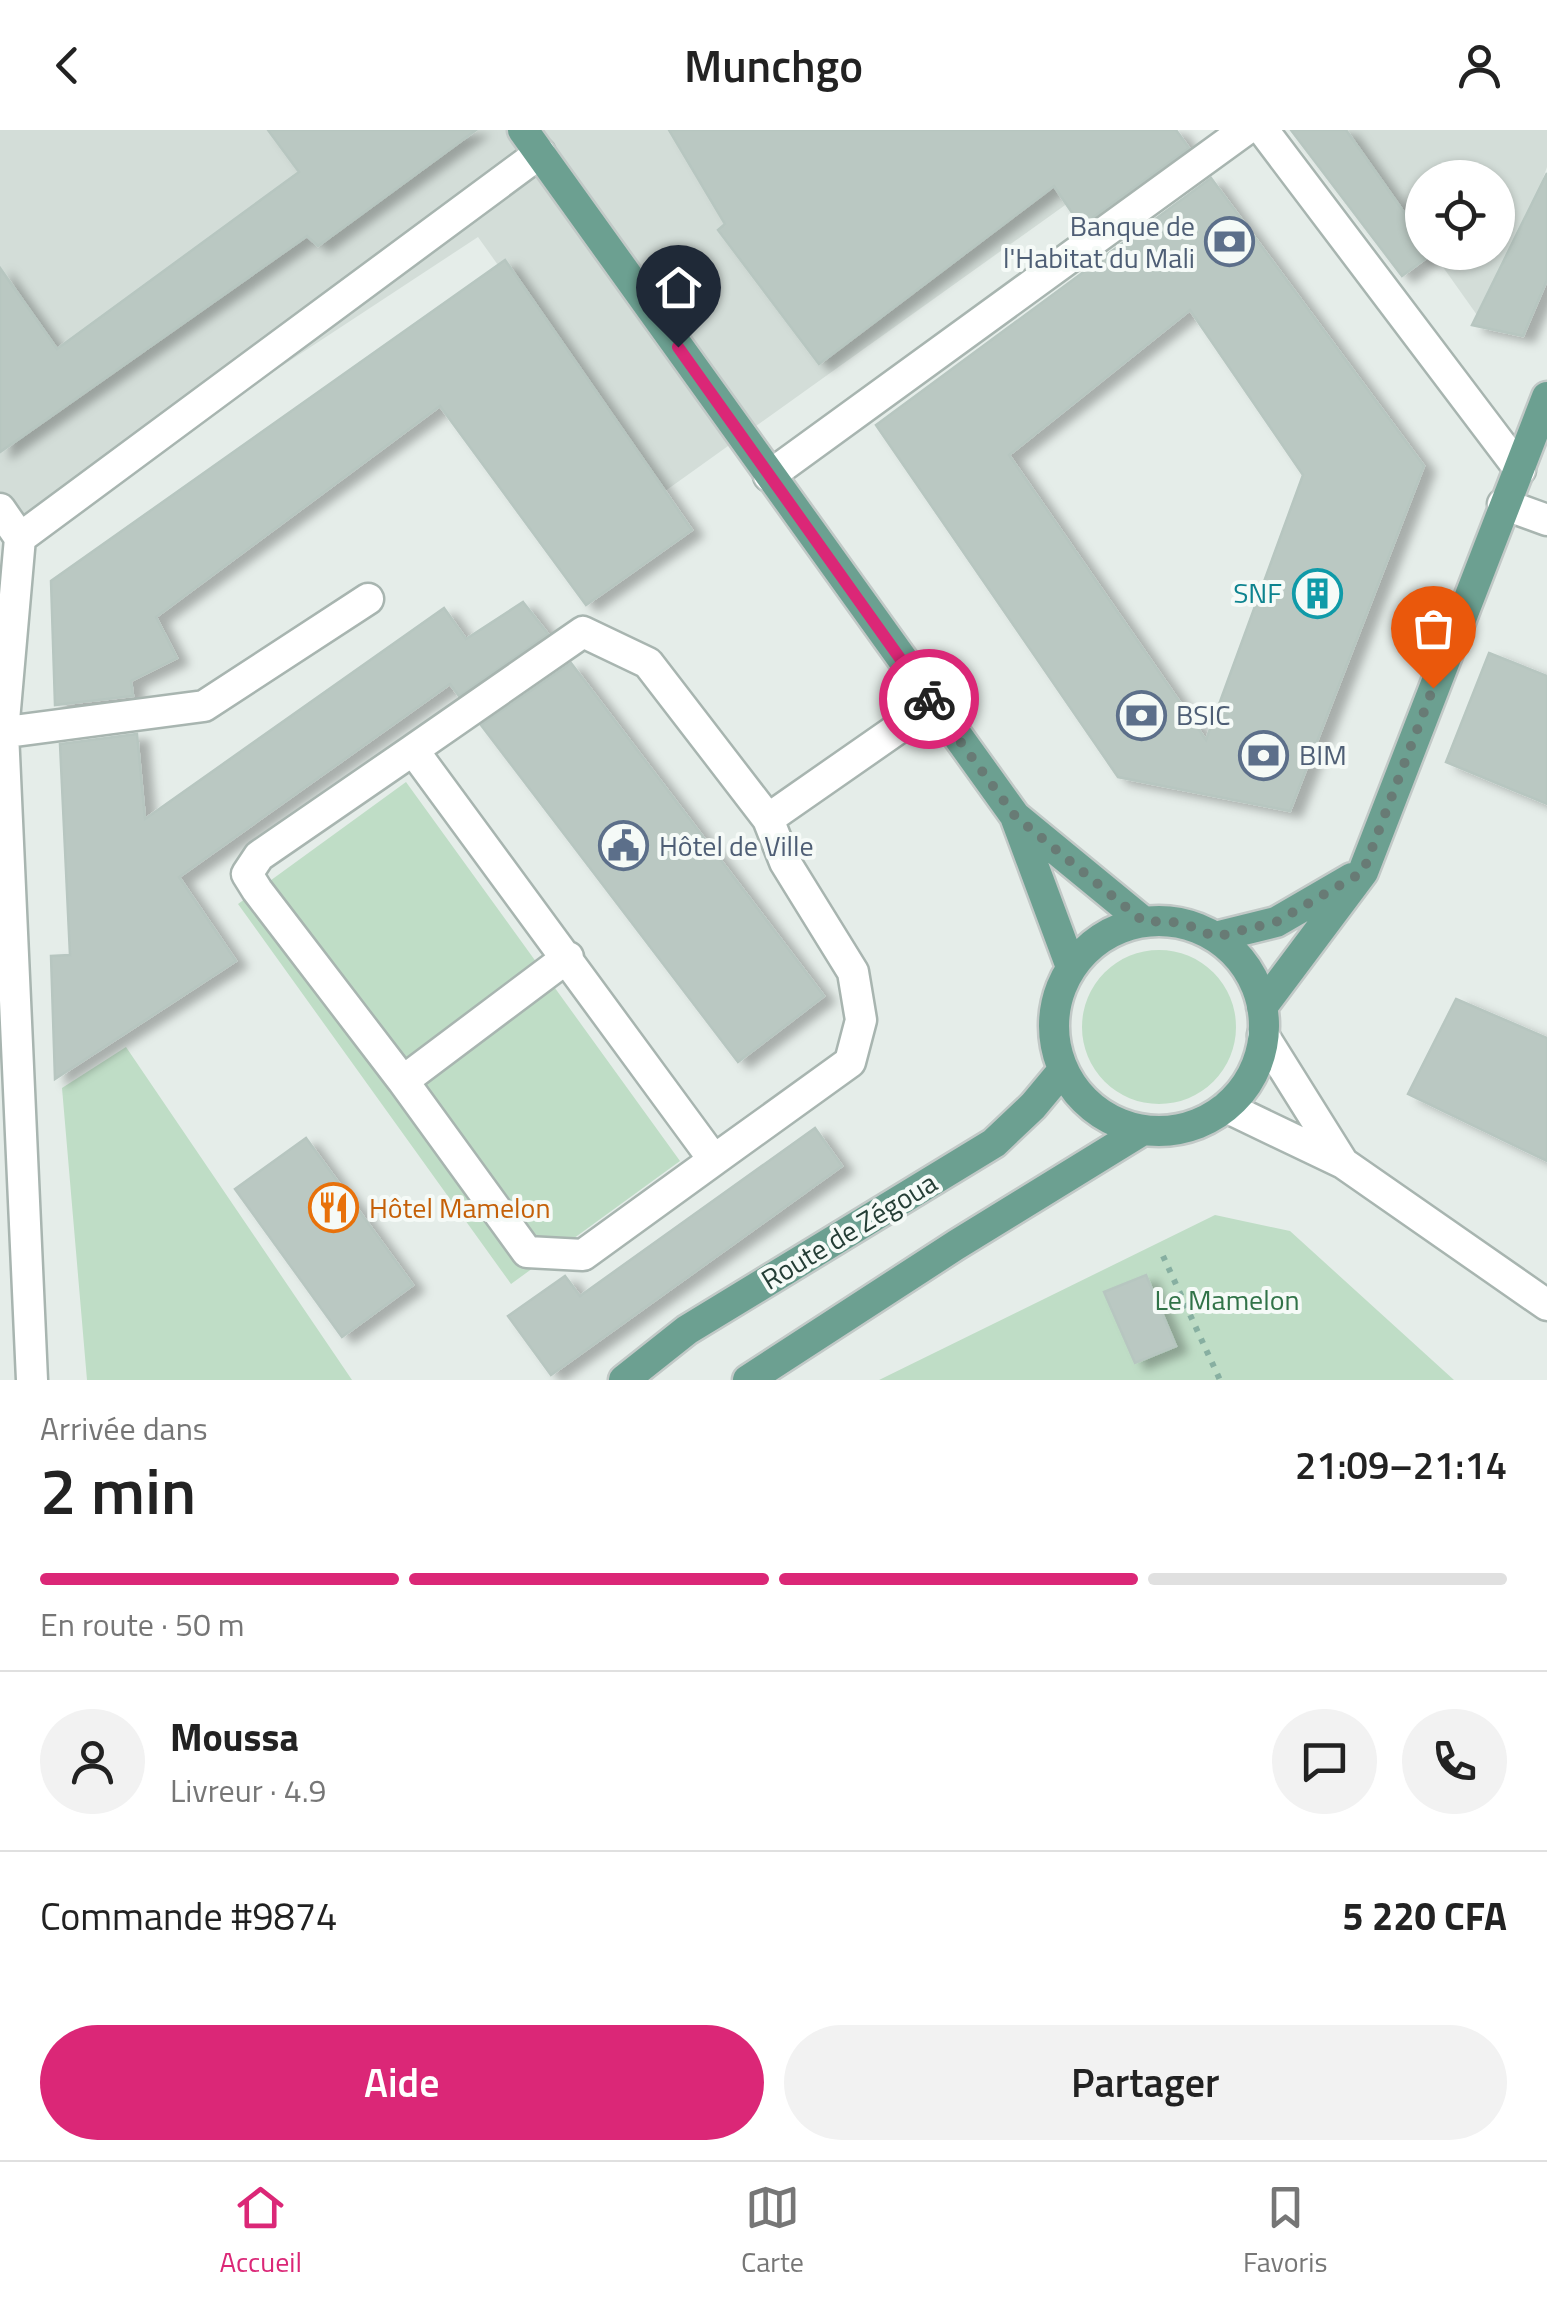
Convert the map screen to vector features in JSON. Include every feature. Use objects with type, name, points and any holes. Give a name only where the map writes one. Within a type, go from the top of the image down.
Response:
[{"type":"main road","points":[[531,142],[1015,816],[1144,922]]},
{"type":"main road","points":[[1262,1021],[1363,872],[1547,397]]},
{"type":"main road","points":[[1015,816],[1071,967]]},
{"type":"main road","points":[[1215,937],[1276,922],[1363,872]]},
{"type":"main road","points":[[1169,921],[1215,937],[1246,968],[1262,1021],[1258,1063],[1244,1088],[1226,1107],[1201,1122],[1172,1130],[1143,1130],[1118,1123],[1096,1110],[1063,1070],[1054,1028],[1061,987],[1071,967],[1103,937],[1144,922],[1169,921]]},
{"type":"main road","name":"Route de Zégoua","points":[[624,1380],[687,1330],[994,1143],[1063,1070]]},
{"type":"main road","points":[[748,1380],[1143,1130]]},
{"type":"street","points":[[770,476],[1245,130]]},
{"type":"street","points":[[1263,130],[1520,470]]},
{"type":"street","points":[[20,538],[531,142]]},
{"type":"street","points":[[1503,504],[1547,520]]},
{"type":"street","points":[[0,509],[20,538],[1,733],[32,1380]]},
{"type":"street","points":[[1,733],[204,706],[368,599]]},
{"type":"street","points":[[583,632],[648,663],[768,818],[785,862],[854,972],[861,1020],[850,1062],[583,1255],[528,1252],[247,874],[259,856],[583,632]]},
{"type":"street","points":[[768,818],[933,704]]},
{"type":"street","points":[[412,750],[714,1160]]},
{"type":"street","points":[[403,1081],[568,957]]},
{"type":"street","points":[[1262,1021],[1343,1163]]},
{"type":"street","points":[[1226,1107],[1343,1163],[1547,1304]]},
{"type":"path","points":[[1164,1256],[1220,1380]]},
{"type":"shaded area","points":[[0,130],[1170,130],[661,494],[478,237],[20,538],[0,510]]},
{"type":"shaded area","points":[[1346,130],[1547,130],[1547,167],[1515,238],[1515,160],[1405,160],[1405,214]]},
{"type":"shaded area","points":[[1445,270],[1499,270],[1477,315]]},
{"type":"green space","points":[[406,782],[680,1161],[511,1284],[238,904]]},
{"type":"green space","points":[[1159,950],[1189,956],[1214,972],[1230,997],[1236,1027],[1230,1057],[1214,1082],[1189,1098],[1159,1104],[1129,1098],[1104,1082],[1088,1057],[1082,1027],[1088,997],[1104,972],[1129,956]]},
{"type":"green space","points":[[126,1047],[352,1380],[87,1380],[62,1088]]},
{"type":"green space","name":"Le Mamelon","points":[[1215,1215],[1290,1231],[1454,1380],[879,1380]]},
{"type":"building","points":[[268,130],[476,130],[318,246],[307,236],[0,452],[0,268],[57,349],[299,172]]},
{"type":"building","points":[[669,130],[1176,130],[1189,148],[1081,226],[1054,186],[819,364],[718,230],[725,224]]},
{"type":"building","points":[[1291,130],[1346,130],[1405,214],[1405,270],[1410,270],[1402,276]]},
{"type":"building","points":[[1547,173],[1547,280],[1523,336],[1472,325],[1499,270],[1515,270],[1515,238]]},
{"type":"building","name":"SNF","points":[[1211,178],[1424,466],[1290,811],[1118,777],[876,425]],"holes":[[[1190,310],[1303,475],[1206,740],[1009,455]]]},
{"type":"building","points":[[505,260],[692,530],[586,605],[440,406],[156,617],[177,658],[131,681],[133,696],[55,705],[51,581]]},
{"type":"building","points":[[523,602],[548,634],[459,696],[450,684],[179,877],[236,961],[55,1079],[51,956],[70,955],[60,744],[137,734],[145,819],[444,608],[466,639]]},
{"type":"building","points":[[1489,653],[1547,676],[1547,804],[1446,762]]},
{"type":"building","points":[[571,663],[824,996],[738,1062],[481,725]]},
{"type":"building","points":[[1456,999],[1547,1038],[1547,1161],[1408,1094]]},
{"type":"building","points":[[815,1128],[842,1166],[551,1375],[508,1316],[565,1276],[580,1296]]},
{"type":"building","points":[[306,1138],[413,1285],[342,1337],[235,1189]]},
{"type":"building","points":[[1146,1275],[1176,1346],[1135,1363],[1104,1292]]},
{"type":"way so far","points":[[929,699],[1015,816],[1144,922],[1169,921],[1215,937],[1276,922],[1363,872],[1433,688]]},
{"type":"place","name":"Banque de l'Habitat du Mali","points":[[1230,242]]},
{"type":"place","name":"SNF","points":[[1317,593]]},
{"type":"place","name":"BSIC","points":[[1141,715]]},
{"type":"place","name":"BIM","points":[[1264,755]]},
{"type":"place","name":"Hôtel de Ville","points":[[624,846]]},
{"type":"place","name":"Hôtel Mamelon","points":[[334,1208]]},
{"type":"route","points":[[678,347],[929,699]]}]
